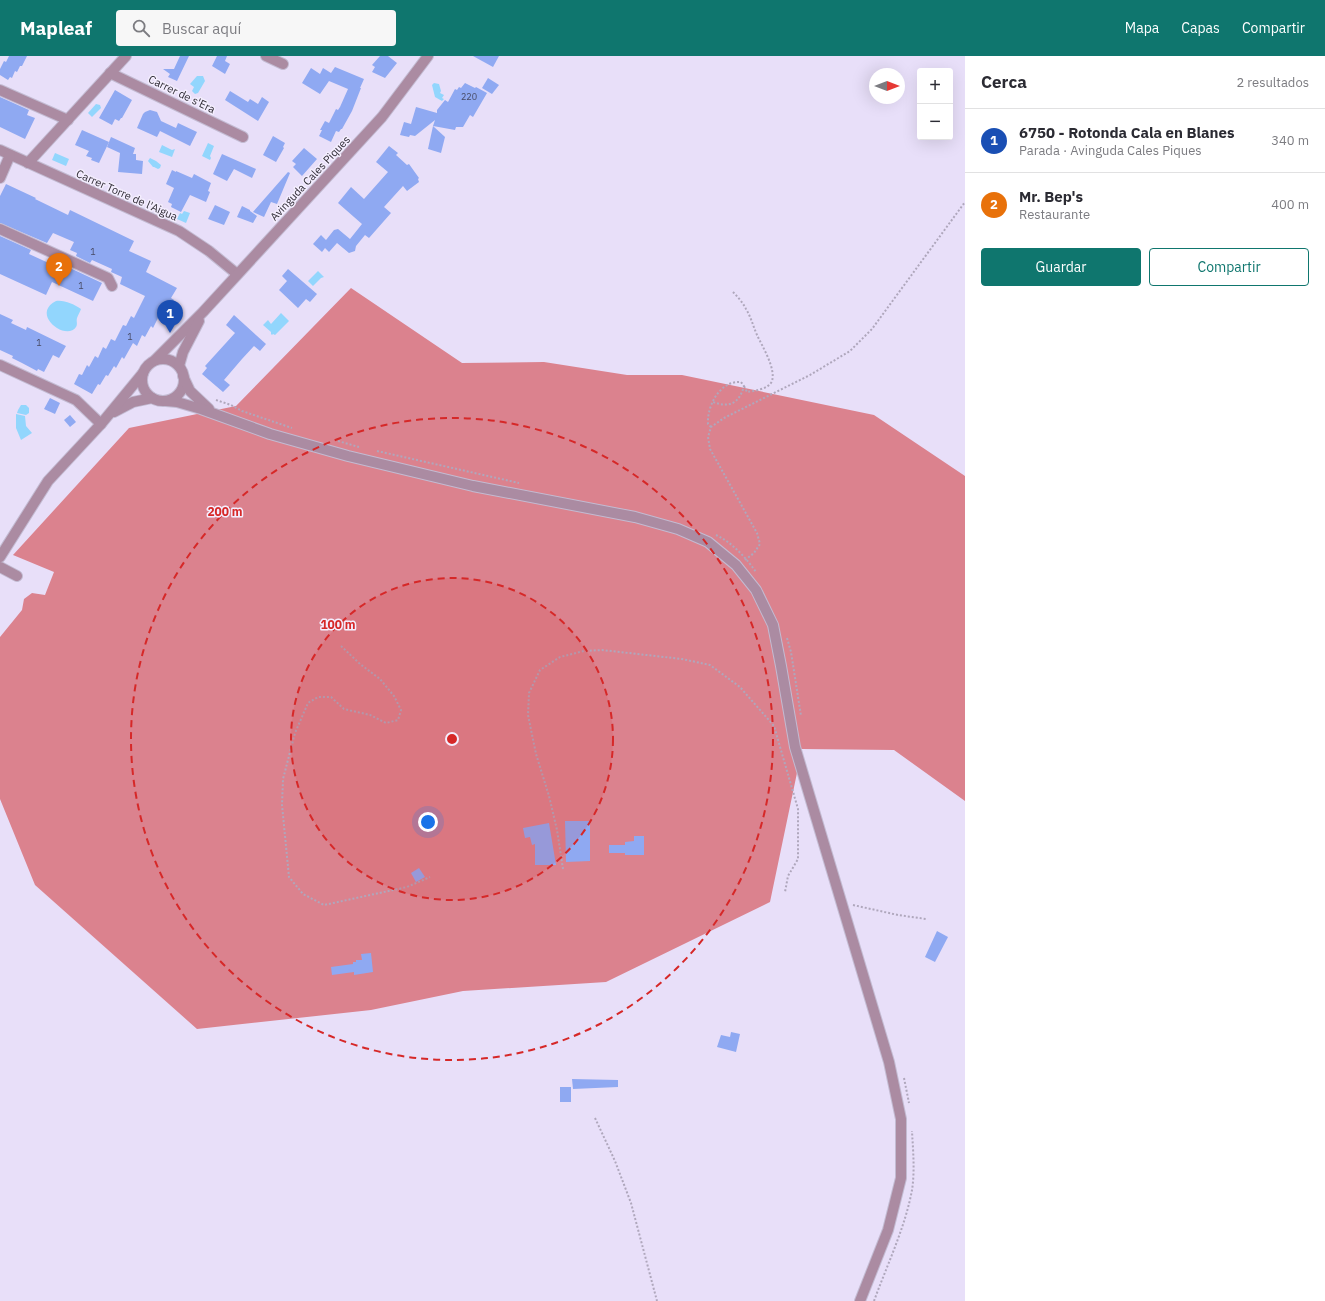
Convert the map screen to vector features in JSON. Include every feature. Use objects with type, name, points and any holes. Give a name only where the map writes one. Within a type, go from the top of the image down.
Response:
[{"type":"street","points":[[28,163],[126,56]]},
{"type":"street","points":[[266,56],[283,64]]},
{"type":"street","name":"Avinguda Cales Piques","points":[[155,360],[203,312],[382,117],[428,56]]},
{"type":"street","name":"Carrer de s'Era","points":[[110,73],[243,137]]},
{"type":"street","points":[[0,90],[68,120]]},
{"type":"street","name":"Carrer Torre de l'Aigua","points":[[0,150],[178,232],[208,251],[237,274]]},
{"type":"street","points":[[0,178],[10,155]]},
{"type":"street","points":[[0,229],[108,278],[112,286]]},
{"type":"street","name":"Avinguda Cales Piques","points":[[179,366],[183,352],[203,312]]},
{"type":"street","points":[[0,557],[48,481],[108,415],[143,373],[147,366],[155,360],[163,359],[170,360],[179,366],[190,391],[214,412],[227,419],[270,434],[348,456],[473,486],[635,517],[678,529],[708,542],[736,565],[756,590],[773,625],[795,747],[889,1062],[901,1120],[901,1178],[888,1230],[860,1301]]},
{"type":"street","points":[[0,365],[76,400],[100,424]]},
{"type":"street","points":[[143,373],[142,384],[145,391],[152,398],[214,412]]},
{"type":"street","points":[[166,401],[171,400],[180,392],[184,382],[183,376]]},
{"type":"street","points":[[108,415],[133,402],[152,398]]},
{"type":"street","points":[[0,567],[17,576]]},
{"type":"path","points":[[736,565],[754,554],[760,544],[757,533],[710,449],[708,437],[711,428],[724,418],[810,375],[850,351],[872,329],[965,202]]},
{"type":"path","points":[[711,428],[707,419],[708,411],[715,397],[725,386],[733,382],[741,382],[747,392],[760,389],[769,385],[772,381],[772,375],[766,354],[747,310],[733,292]]},
{"type":"path","points":[[713,402],[721,405],[732,404],[740,398],[744,386]]},
{"type":"path","points":[[212,397],[242,411],[293,429]]},
{"type":"path","points":[[334,440],[362,448]]},
{"type":"path","points":[[377,451],[523,484]]},
{"type":"path","points":[[715,534],[726,541],[747,559],[760,578]]},
{"type":"path","points":[[785,632],[791,652],[802,721]]},
{"type":"path","points":[[341,646],[360,664],[380,679],[394,696],[401,710],[398,720],[386,723],[370,715],[344,709],[331,697],[318,697],[308,703],[295,733],[283,779],[282,805],[289,877],[303,894],[324,905],[407,887],[430,877]]},
{"type":"path","points":[[563,869],[557,830],[549,796],[536,754],[528,715],[529,693],[540,670],[560,656],[584,651],[602,650],[682,659],[710,665],[740,687],[774,726],[798,809],[798,859],[788,876],[785,892]]},
{"type":"path","points":[[854,912],[852,904],[898,915],[926,919]]},
{"type":"path","points":[[903,1074],[910,1106]]},
{"type":"path","points":[[595,1118],[631,1203],[657,1301]]},
{"type":"path","points":[[874,1301],[904,1220],[912,1189],[912,1127]]},
{"type":"shaded area","points":[[351,288],[462,363],[544,362],[627,375],[682,375],[874,415],[965,476],[965,801],[894,750],[802,749],[770,902],[606,982],[463,991],[371,1010],[197,1029],[35,885],[0,799],[0,637],[22,610],[24,599],[32,593],[45,595],[54,572],[13,555],[129,428],[236,406]]},
{"type":"water","points":[[197,76],[203,76],[205,81],[198,93],[195,94],[192,91],[194,87],[190,84]]},
{"type":"water","points":[[434,83],[439,84],[441,91],[440,93],[444,95],[442,98],[444,99],[442,101],[435,97],[432,85]]},
{"type":"water","points":[[96,104],[100,105],[101,108],[92,117],[88,113]]},
{"type":"water","points":[[208,143],[214,146],[210,160],[202,156]]},
{"type":"water","points":[[162,145],[172,150],[175,149],[172,157],[159,152]]},
{"type":"water","points":[[55,153],[69,159],[66,166],[52,160]]},
{"type":"water","points":[[150,158],[161,165],[160,168],[158,169],[153,167],[148,161]]},
{"type":"water","points":[[184,211],[190,213],[186,223],[177,219],[180,213],[182,214]]},
{"type":"water","points":[[318,271],[324,277],[313,286],[308,281]]},
{"type":"water","points":[[56,301],[63,301],[81,309],[77,318],[77,326],[71,331],[58,329],[48,319],[47,313],[49,306]]},
{"type":"water","points":[[281,313],[289,321],[275,335],[272,335],[271,332],[263,325],[268,320],[271,324]]},
{"type":"water","points":[[21,405],[26,405],[29,408],[29,413],[26,415],[17,413]]},
{"type":"water","points":[[16,414],[25,416],[26,426],[32,433],[21,440],[16,428]]},
{"type":"building","points":[[9,56],[27,56],[22,66],[20,66],[17,72],[15,71],[12,78],[10,77],[8,80],[0,75],[0,69],[4,61],[6,62]]},
{"type":"building","points":[[180,56],[189,56],[177,81],[168,77],[170,74],[163,69],[174,69]]},
{"type":"building","points":[[217,56],[227,56],[225,61],[230,64],[225,74],[212,66]]},
{"type":"building","points":[[380,56],[388,56],[397,63],[385,78],[372,72],[375,67],[372,65]]},
{"type":"building","points":[[473,56],[499,56],[493,67]]},
{"type":"building","points":[[335,67],[364,79],[352,111],[342,129],[339,132],[336,131],[331,142],[319,136],[322,130],[320,130],[325,121],[329,123],[336,109],[338,110],[348,89],[329,81],[320,94],[302,83],[311,68],[320,74],[323,68],[331,73]]},
{"type":"building","points":[[488,78],[499,85],[492,94],[482,88]]},
{"type":"building","points":[[465,83],[487,93],[473,117],[470,115],[463,127],[456,127],[455,130],[433,126],[435,120],[415,136],[410,135],[409,137],[400,135],[404,122],[411,124],[416,107],[437,113],[437,110],[445,100],[448,102],[455,89],[457,90],[459,87],[461,88]]},
{"type":"building","points":[[115,90],[132,100],[122,118],[119,121],[115,119],[112,125],[99,118]]},
{"type":"building","points":[[230,91],[248,102],[250,99],[258,104],[262,97],[269,102],[258,121],[225,100]]},
{"type":"building","points":[[0,97],[29,110],[27,115],[35,118],[25,139],[0,127]]},
{"type":"building","points":[[150,110],[157,112],[161,121],[176,128],[178,123],[197,132],[190,146],[160,131],[157,137],[137,128],[143,114]]},
{"type":"building","points":[[433,126],[445,137],[441,153],[428,149]]},
{"type":"building","points":[[82,130],[109,142],[99,163],[86,156],[89,151],[75,145]]},
{"type":"building","points":[[273,136],[285,143],[284,148],[276,162],[263,155]]},
{"type":"building","points":[[111,137],[135,148],[133,154],[136,154],[136,160],[143,161],[142,174],[118,172],[120,153],[107,147]]},
{"type":"building","points":[[389,146],[398,153],[396,155],[407,165],[409,164],[419,178],[419,182],[407,191],[403,186],[384,207],[391,213],[369,238],[365,235],[356,246],[355,251],[349,253],[337,243],[329,252],[325,248],[322,252],[313,244],[321,235],[326,240],[334,230],[338,229],[350,239],[362,224],[338,203],[351,187],[364,199],[388,172],[376,162]]},
{"type":"building","points":[[304,148],[317,159],[302,176],[293,167],[296,164],[292,161]]},
{"type":"building","points":[[222,154],[256,169],[252,178],[234,169],[227,181],[213,174]]},
{"type":"building","points":[[172,170],[192,178],[194,174],[211,183],[208,191],[210,192],[206,202],[190,195],[181,212],[171,207],[172,204],[168,202],[174,188],[166,184]]},
{"type":"building","points":[[288,172],[290,173],[277,204],[271,202],[264,217],[253,212]]},
{"type":"building","points":[[6,184],[68,215],[70,210],[134,241],[129,251],[151,261],[146,272],[177,288],[171,298],[174,300],[169,310],[167,308],[161,319],[158,318],[153,328],[151,326],[145,337],[142,335],[137,346],[133,343],[124,359],[122,357],[116,368],[114,366],[100,385],[98,384],[92,394],[74,384],[79,374],[82,375],[87,365],[89,367],[95,356],[98,358],[103,347],[106,349],[111,339],[115,341],[123,325],[126,326],[131,316],[134,318],[145,296],[120,284],[122,277],[111,272],[112,269],[92,260],[90,263],[76,256],[77,253],[70,250],[74,242],[53,233],[47,243],[0,223],[0,196]]},
{"type":"building","points":[[215,205],[230,212],[224,225],[208,219]]},
{"type":"building","points":[[242,206],[257,216],[253,223],[237,217]]},
{"type":"building","points":[[0,236],[31,250],[29,254],[53,265],[54,263],[69,270],[70,268],[102,283],[93,301],[52,282],[46,295],[0,274]]},
{"type":"building","points":[[288,269],[317,294],[310,302],[306,299],[298,308],[279,290],[287,281],[282,276]]},
{"type":"building","points":[[0,314],[13,320],[11,323],[26,330],[27,327],[66,346],[59,358],[53,355],[44,372],[38,369],[37,371],[0,350]]},
{"type":"building","points":[[234,315],[266,344],[260,351],[254,346],[242,359],[224,380],[230,385],[223,392],[202,374],[207,368],[205,366],[235,333],[226,325]]},
{"type":"building","points":[[50,398],[60,403],[55,414],[44,409]]},
{"type":"building","points":[[70,415],[76,422],[70,427],[64,420]]},
{"type":"building","points":[[565,821],[590,821],[590,861],[566,862]]},
{"type":"building","points":[[549,823],[556,865],[535,865],[535,844],[532,845],[530,837],[525,838],[523,828]]},
{"type":"building","points":[[634,836],[644,836],[644,855],[609,853],[609,845],[625,845],[625,842],[634,841]]},
{"type":"building","points":[[419,868],[425,877],[416,882],[411,873]]},
{"type":"building","points":[[937,931],[948,937],[935,962],[925,957]]},
{"type":"building","points":[[371,953],[373,972],[354,975],[354,972],[332,975],[331,967],[353,964],[356,960],[362,960],[361,954]]},
{"type":"building","points":[[731,1032],[740,1034],[736,1052],[717,1047],[721,1035],[730,1037]]},
{"type":"building","points":[[572,1079],[618,1080],[618,1087],[573,1089]]},
{"type":"building","points":[[560,1087],[571,1087],[571,1102],[560,1102]]},
{"type":"place","name":"Mr. Bep's","points":[[59,286]]},
{"type":"place","name":"6750 - Rotonda Cala en Blanes","points":[[170,333]]}]
